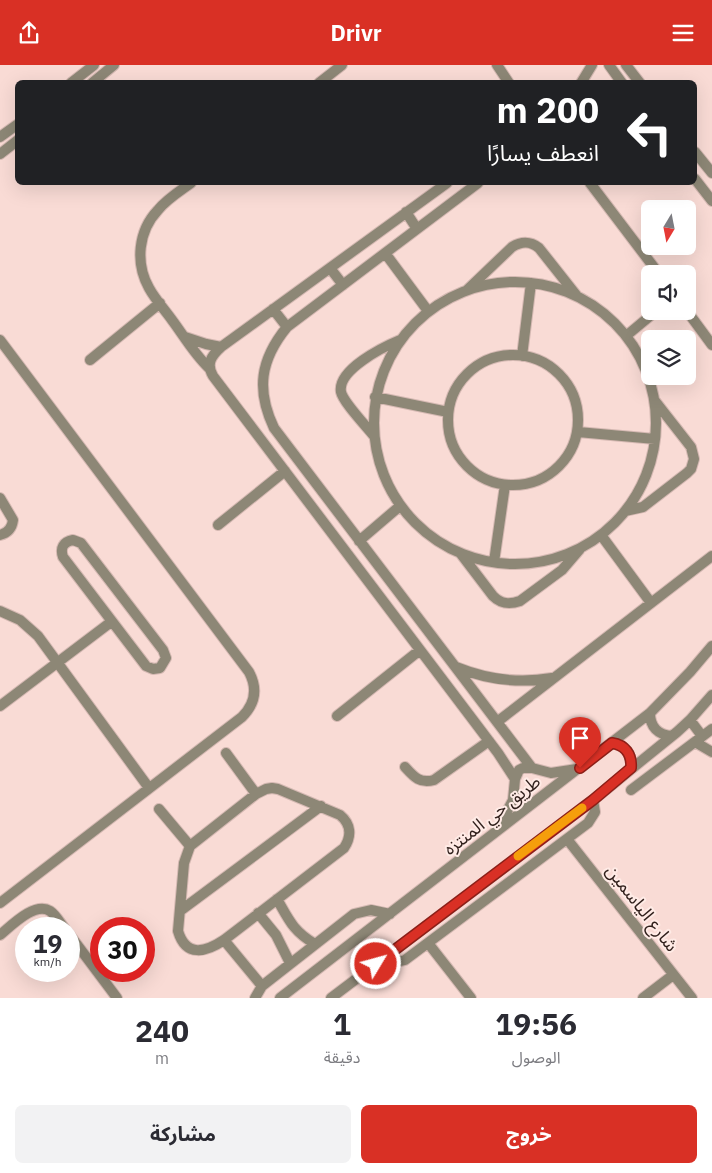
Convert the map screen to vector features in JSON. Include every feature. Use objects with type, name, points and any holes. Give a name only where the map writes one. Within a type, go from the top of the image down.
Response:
[{"type":"street","points":[[75,80],[94,65]]},
{"type":"street","points":[[96,80],[114,65]]},
{"type":"street","points":[[323,80],[342,65]]},
{"type":"street","points":[[496,65],[507,80]]},
{"type":"street","points":[[583,80],[592,65]]},
{"type":"street","points":[[609,65],[620,80]]},
{"type":"street","points":[[626,65],[638,80]]},
{"type":"street","points":[[0,137],[15,125]]},
{"type":"street","points":[[0,154],[15,142]]},
{"type":"street","points":[[697,154],[712,173]]},
{"type":"street","points":[[697,182],[712,201]]},
{"type":"street","points":[[189,185],[159,209],[150,219],[144,231],[140,260],[143,275],[150,289],[193,351],[210,369],[213,377],[420,649],[498,753],[515,779]]},
{"type":"street","points":[[210,369],[211,357],[221,347],[444,185]]},
{"type":"street","points":[[475,185],[287,327],[277,339],[270,353],[264,376],[264,399],[267,414],[274,428],[532,767]]},
{"type":"street","points":[[585,185],[597,193]]},
{"type":"street","points":[[591,185],[652,265]]},
{"type":"street","points":[[406,212],[417,229]]},
{"type":"street","points":[[466,290],[512,247],[526,242],[533,243],[539,248],[578,297]]},
{"type":"street","points":[[385,253],[428,311]]},
{"type":"street","points":[[330,268],[342,285]]},
{"type":"street","points":[[509,282],[531,283],[555,288],[578,297],[596,307],[626,336],[639,356],[649,378],[655,401],[656,439],[646,477],[625,511],[601,535],[581,548],[560,557],[539,562],[516,564],[494,562],[461,553],[444,545],[427,534],[400,506],[387,485],[378,461],[373,417],[375,397],[389,358],[400,340],[428,311],[446,299],[466,290],[509,282]]},
{"type":"street","points":[[522,356],[531,283]]},
{"type":"street","points":[[90,360],[160,303]]},
{"type":"street","points":[[273,309],[287,327]]},
{"type":"street","points":[[626,336],[645,320]]},
{"type":"street","points":[[694,320],[712,345]]},
{"type":"street","points":[[185,337],[221,347]]},
{"type":"street","points":[[0,340],[244,665],[253,679],[254,696],[248,711],[0,903]]},
{"type":"street","points":[[374,436],[343,397],[341,385],[347,374],[371,354],[400,340]]},
{"type":"street","points":[[501,356],[522,356],[542,361],[566,382],[576,400],[578,432],[570,452],[556,469],[547,476],[532,482],[505,485],[476,474],[461,460],[449,432],[448,412],[454,392],[466,375],[473,369],[482,363],[501,356]]},
{"type":"street","points":[[375,397],[448,412]]},
{"type":"street","points":[[625,511],[643,507],[687,473],[693,463],[691,447],[655,401]]},
{"type":"street","points":[[261,439],[274,428]]},
{"type":"street","points":[[578,432],[656,439]]},
{"type":"street","points":[[218,525],[285,471]]},
{"type":"street","points":[[494,562],[505,485]]},
{"type":"street","points":[[0,498],[13,519],[10,530],[0,535]]},
{"type":"street","points":[[319,516],[332,505]]},
{"type":"street","points":[[359,541],[400,506]]},
{"type":"street","points":[[601,535],[651,603]]},
{"type":"street","points":[[73,540],[81,543],[163,650],[166,658],[163,665],[152,669],[146,666],[111,622],[63,557],[62,548],[68,541],[73,540]]},
{"type":"street","points":[[461,553],[498,601],[505,604],[513,604],[520,601],[562,570],[581,548]]},
{"type":"street","points":[[497,722],[712,556]]},
{"type":"street","points":[[392,612],[406,602]]},
{"type":"street","points":[[0,611],[20,620],[32,630],[149,788]]},
{"type":"street","points":[[0,707],[111,622]]},
{"type":"street","name":"طريق حي المنتزه","points":[[280,998],[650,713],[690,672],[712,646]]},
{"type":"street","points":[[337,716],[420,649]]},
{"type":"street","points":[[455,667],[504,681],[521,682],[555,677]]},
{"type":"street","points":[[331,998],[593,800],[672,736],[690,720],[712,695]]},
{"type":"street","points":[[650,713],[652,723],[658,731],[672,736]]},
{"type":"street","points":[[690,720],[699,739],[712,752]]},
{"type":"street","points":[[631,790],[712,729]]},
{"type":"street","points":[[405,767],[414,778],[429,781],[488,741]]},
{"type":"street","points":[[498,753],[512,741]]},
{"type":"street","points":[[612,743],[617,743],[626,749],[630,757],[631,768]]},
{"type":"street","points":[[226,753],[256,794]]},
{"type":"street","points":[[496,833],[513,800],[515,779],[519,770],[532,767],[551,773],[580,768]]},
{"type":"street","points":[[266,789],[278,789],[320,806],[340,815],[344,819],[350,830],[348,842],[344,847],[224,940],[206,950],[191,949],[180,938],[178,931],[184,863],[190,846],[256,794],[266,789]]},
{"type":"street","points":[[376,964],[388,964],[405,960],[567,839],[593,819],[596,806],[593,800]]},
{"type":"street","points":[[180,911],[320,806]]},
{"type":"street","points":[[158,809],[190,846]]},
{"type":"street","name":"شارع الياسمين","points":[[567,839],[692,998]]},
{"type":"street","points":[[277,899],[292,926],[298,933],[315,944]]},
{"type":"street","points":[[23,917],[31,911],[41,908],[51,911],[56,917]]},
{"type":"street","points":[[255,998],[262,986],[354,914],[371,910],[390,914]]},
{"type":"street","points":[[258,913],[276,935],[290,963]]},
{"type":"street","points":[[0,935],[15,923]]},
{"type":"street","points":[[224,940],[262,986]]},
{"type":"street","points":[[428,943],[471,998]]},
{"type":"street","points":[[80,949],[117,998]]},
{"type":"street","points":[[643,998],[674,975]]},
{"type":"slow traffic","points":[[518,856],[582,808]]},
{"type":"route","points":[[376,964],[593,800],[631,768],[631,763],[626,749],[617,743],[612,743],[580,768]]}]
